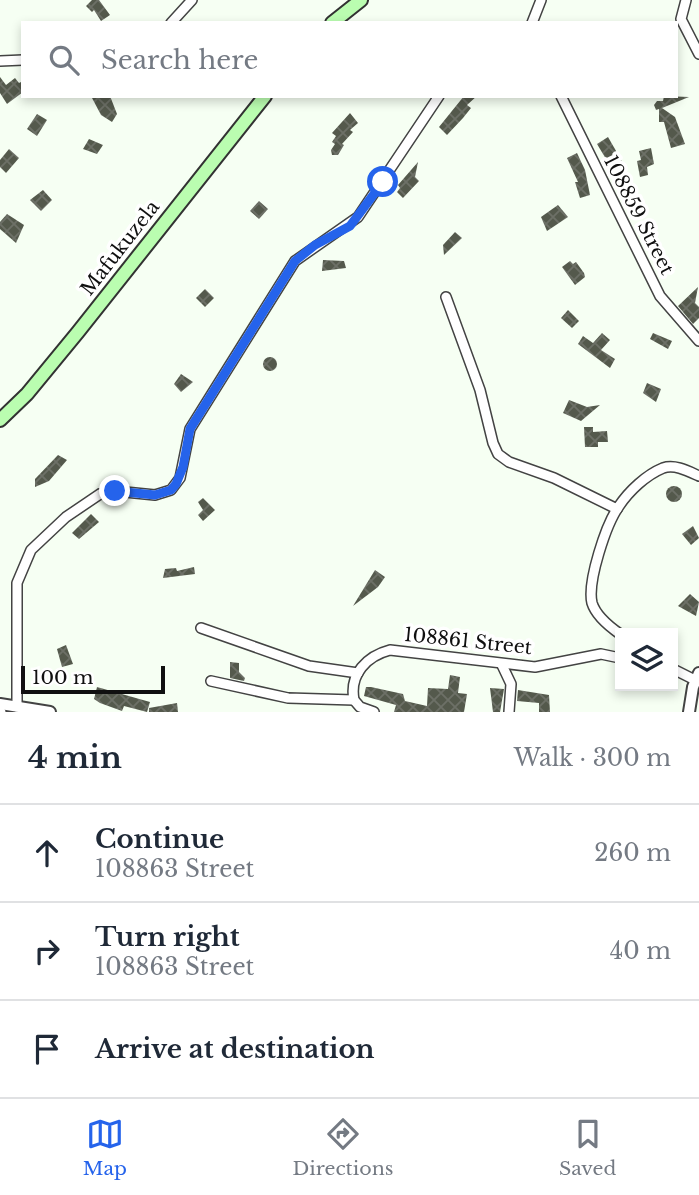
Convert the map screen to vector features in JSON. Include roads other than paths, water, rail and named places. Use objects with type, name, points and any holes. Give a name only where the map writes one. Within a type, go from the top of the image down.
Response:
[{"type":"main road","points":[[335,21],[361,0]]},
{"type":"main road","name":"Mafukuzela","points":[[0,421],[61,352],[263,98]]},
{"type":"street","points":[[173,21],[192,0]]},
{"type":"street","points":[[533,21],[541,0]]},
{"type":"street","points":[[686,0],[681,19],[699,54]]},
{"type":"street","points":[[0,61],[21,60]]},
{"type":"street","points":[[18,707],[17,583],[31,550],[66,517],[100,494],[115,491],[155,495],[171,490],[180,478],[190,429],[295,261],[358,217],[438,98]]},
{"type":"street","name":"108859 Street","points":[[562,98],[660,296],[699,341]]},
{"type":"street","points":[[446,297],[481,390],[498,454],[509,462],[554,478],[617,509]]},
{"type":"street","points":[[615,630],[593,606],[590,593],[592,577],[617,509],[635,486],[663,468],[675,467],[699,476]]},
{"type":"street","points":[[201,628],[309,666],[358,673],[354,700],[360,707],[374,712]]},
{"type":"street","name":"108861 Street","points":[[358,673],[371,656],[405,649],[502,665],[535,667],[601,654],[615,657]]},
{"type":"street","points":[[502,665],[511,684],[509,712]]},
{"type":"street","points":[[678,672],[697,677],[689,712]]},
{"type":"street","points":[[678,678],[682,675]]},
{"type":"street","points":[[212,681],[288,698],[330,702],[354,700]]},
{"type":"street","points":[[0,704],[50,712]]}]
